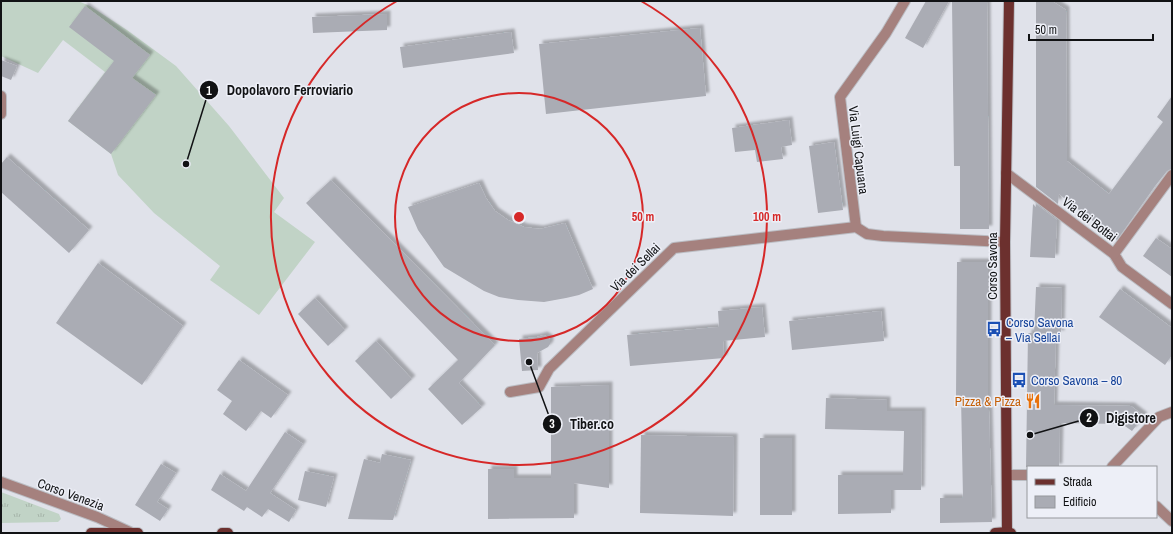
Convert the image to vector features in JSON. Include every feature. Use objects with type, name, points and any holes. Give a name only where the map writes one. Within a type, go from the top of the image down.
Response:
[{"type":"main road","name":"Corso Savona","points":[[995,533],[1009,532],[1007,475],[1005,242],[1009,1]]},
{"type":"main road","name":"Corso Venezia","points":[[91,533],[138,533]]},
{"type":"main road","points":[[222,533],[228,533]]},
{"type":"street","name":"Via Luigi Capuana","points":[[856,227],[840,97],[886,33],[905,1]]},
{"type":"street","points":[[1,96],[1,114]]},
{"type":"street","name":"Via dei Bottai","points":[[1006,173],[1114,254],[1122,267],[1172,304]]},
{"type":"street","points":[[1114,254],[1172,176]]},
{"type":"street","points":[[856,227],[867,234],[883,236],[1005,242]]},
{"type":"street","name":"Via dei Sellai","points":[[510,392],[539,387],[549,368],[674,248],[856,227]]},
{"type":"street","points":[[1113,466],[1159,417],[1172,412]]},
{"type":"street","points":[[1007,475],[1027,475]]},
{"type":"street","name":"Corso Venezia","points":[[1,482],[97,517],[132,533]]},
{"type":"street","points":[[1157,507],[1172,521]]},
{"type":"green space","points":[[1,1],[78,1],[90,6],[127,30],[176,66],[229,126],[284,198],[274,212],[315,242],[259,315],[210,280],[220,266],[154,213],[118,175],[111,154],[68,121],[105,72],[63,40],[38,73],[1,56]]},
{"type":"green space","points":[[1,492],[59,514],[61,519],[58,522],[1,523]]},
{"type":"building","points":[[926,1],[949,1],[923,48],[905,38]]},
{"type":"building","points":[[952,1],[987,1],[989,229],[960,229],[960,166],[954,166]]},
{"type":"building","points":[[1036,1],[1052,1],[1066,10],[1067,161],[1109,194],[1163,122],[1157,117],[1172,96],[1172,169],[1167,171],[1155,186],[1117,240],[1059,194],[1058,204],[1036,187]]},
{"type":"building","points":[[85,6],[150,55],[132,78],[156,95],[111,154],[68,121],[114,61],[69,27]]},
{"type":"building","points":[[387,14],[387,30],[313,33],[312,17]]},
{"type":"building","points":[[700,28],[706,96],[546,114],[539,44]]},
{"type":"building","points":[[511,32],[514,53],[403,68],[400,47]]},
{"type":"building","points":[[1,60],[17,66],[11,80],[1,76]]},
{"type":"building","points":[[789,120],[792,145],[781,147],[783,159],[757,162],[755,150],[735,152],[732,128]]},
{"type":"building","points":[[834,142],[843,210],[818,213],[809,146]]},
{"type":"building","points":[[7,157],[89,230],[69,253],[1,192],[1,164]]},
{"type":"building","points":[[331,180],[495,345],[459,383],[482,407],[462,425],[428,389],[458,360],[306,203]]},
{"type":"building","points":[[479,183],[486,198],[495,211],[508,220],[524,227],[540,229],[565,223],[593,289],[579,295],[544,302],[518,300],[499,297],[484,291],[444,267],[418,230],[408,207]]},
{"type":"building","points":[[1033,204],[1036,207],[1036,204],[1057,220],[1055,258],[1030,257]]},
{"type":"building","points":[[1156,238],[1172,249],[1172,277],[1143,256]]},
{"type":"building","points":[[957,262],[988,262],[988,410],[992,522],[940,523],[940,498],[963,498],[961,397],[956,397]]},
{"type":"building","points":[[98,263],[183,326],[142,385],[56,323]]},
{"type":"building","points":[[1036,287],[1062,288],[1061,334],[1056,333],[1054,405],[1131,406],[1144,416],[1132,431],[1122,424],[1060,423],[1059,466],[1026,467],[1028,333],[1034,333]]},
{"type":"building","points":[[1120,289],[1172,328],[1172,355],[1165,365],[1099,317]]},
{"type":"building","points":[[315,298],[345,330],[328,346],[298,314]]},
{"type":"building","points":[[762,307],[765,337],[723,341],[724,358],[630,366],[627,335],[719,327],[718,311]]},
{"type":"building","points":[[881,311],[884,341],[792,350],[789,321]]},
{"type":"building","points":[[544,335],[550,339],[550,344],[548,347],[537,353],[538,370],[522,371],[519,339]]},
{"type":"building","points":[[376,341],[412,379],[391,399],[355,361]]},
{"type":"building","points":[[239,360],[288,395],[271,418],[261,411],[246,431],[223,414],[232,401],[217,390]]},
{"type":"building","points":[[609,385],[609,488],[574,483],[574,518],[488,519],[488,469],[514,469],[514,478],[551,478],[551,387]]},
{"type":"building","points":[[826,398],[887,400],[887,411],[922,411],[921,490],[891,490],[891,513],[838,514],[838,475],[903,475],[904,431],[825,429]]},
{"type":"building","points":[[285,432],[303,444],[270,493],[296,510],[289,522],[268,509],[262,517],[247,507],[244,511],[211,490],[220,474],[246,491]]},
{"type":"building","points":[[641,435],[734,437],[733,516],[640,513]]},
{"type":"building","points":[[760,438],[792,438],[792,515],[760,515]]},
{"type":"building","points":[[382,454],[411,460],[393,520],[348,519],[364,459],[380,463]]},
{"type":"building","points":[[161,464],[176,473],[157,502],[168,509],[160,521],[135,505]]},
{"type":"building","points":[[305,471],[334,477],[326,507],[298,500]]},
{"type":"place","name":"Dopolavoro Ferroviario","points":[[186,164]]},
{"type":"place","name":"Corso Savona – Via Sellai","points":[[994,329]]},
{"type":"place","name":"Tiber.co","points":[[529,362]]},
{"type":"place","name":"Corso Savona – 80","points":[[1019,380]]},
{"type":"place","name":"Pizza & Pizza","points":[[1033,401]]},
{"type":"place","name":"Digistore","points":[[1030,435]]}]
